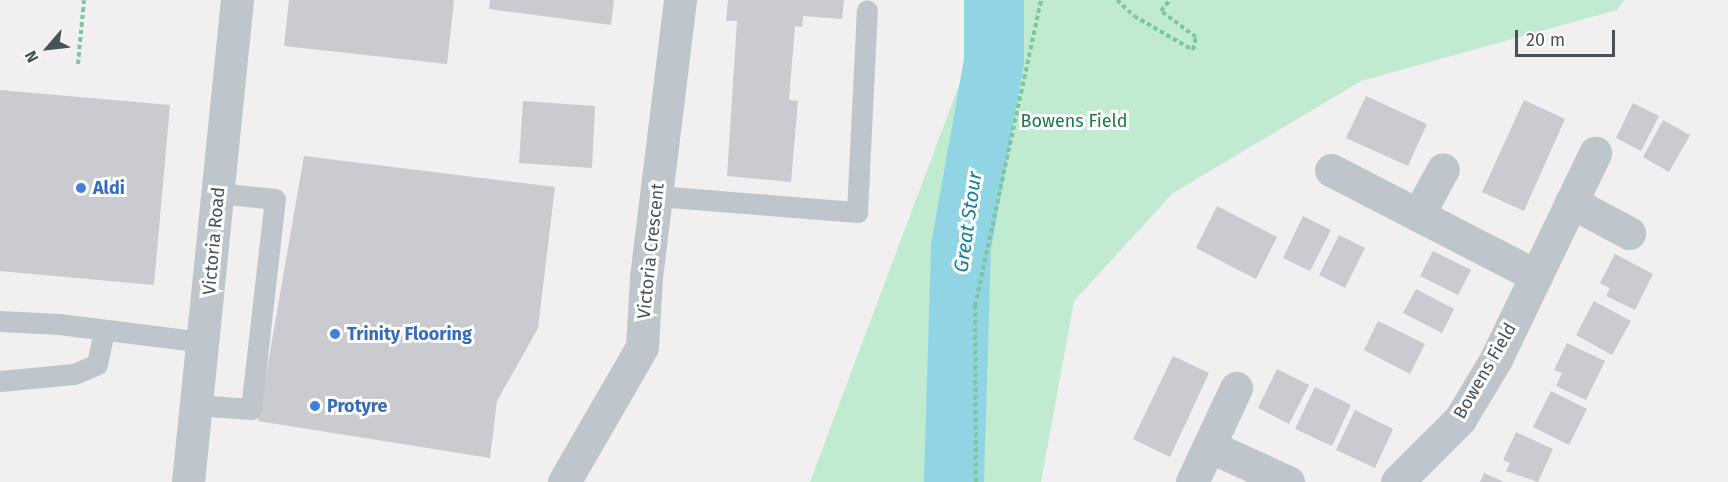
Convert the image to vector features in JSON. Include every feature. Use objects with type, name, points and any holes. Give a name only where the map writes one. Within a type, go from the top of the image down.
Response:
[{"type":"street","name":"Victoria Road","points":[[188,482],[237,0]]},
{"type":"street","name":"Victoria Crescent","points":[[564,482],[642,347],[680,0]]},
{"type":"street","name":"Bowens Field","points":[[1397,482],[1460,419],[1496,359],[1595,153]]},
{"type":"street","points":[[1418,215],[1443,169]]},
{"type":"street","points":[[1331,170],[1536,276]]},
{"type":"street","points":[[1570,202],[1629,233]]},
{"type":"street","points":[[1192,482],[1236,388]]},
{"type":"street","points":[[1209,446],[1288,482]]},
{"type":"lane","points":[[657,196],[857,212],[867,10]]},
{"type":"lane","points":[[197,405],[251,409],[275,199],[218,193]]},
{"type":"lane","points":[[0,321],[204,342]]},
{"type":"lane","points":[[0,381],[74,374],[97,364],[104,330]]},
{"type":"path","points":[[78,64],[84,0]]},
{"type":"path","points":[[976,482],[975,306],[1041,0]]},
{"type":"path","points":[[1117,0],[1134,16],[1193,50],[1196,36],[1161,11],[1170,0]]},
{"type":"green space","name":"Bowens Field","points":[[991,0],[1624,0],[1617,10],[1361,81],[1173,193],[1074,301],[1041,482],[810,482]]},
{"type":"building","points":[[289,0],[454,0],[447,64],[284,46]]},
{"type":"building","points":[[490,0],[614,0],[611,25],[489,9]]},
{"type":"building","points":[[728,0],[844,0],[842,19],[803,16],[802,27],[795,26],[789,100],[798,101],[791,182],[727,176],[737,21],[726,21]]},
{"type":"building","name":"Aldi","points":[[0,90],[170,105],[154,285],[0,271]]},
{"type":"building","points":[[1366,96],[1427,124],[1408,166],[1346,138]]},
{"type":"building","points":[[1524,100],[1565,119],[1524,211],[1482,192]]},
{"type":"building","points":[[523,101],[595,106],[592,168],[519,163]]},
{"type":"building","points":[[1633,103],[1659,116],[1641,151],[1616,138]]},
{"type":"building","points":[[1663,120],[1690,135],[1669,172],[1643,157]]},
{"type":"building","points":[[304,156],[555,187],[538,328],[497,401],[490,458],[258,421]]},
{"type":"building","points":[[1217,206],[1277,237],[1256,279],[1196,248]]},
{"type":"building","points":[[1303,216],[1331,230],[1310,271],[1283,258]]},
{"type":"building","points":[[1339,235],[1365,248],[1345,288],[1319,275]]},
{"type":"building","points":[[1433,251],[1471,270],[1458,295],[1420,276]]},
{"type":"building","points":[[1615,254],[1653,274],[1635,310],[1606,296],[1610,288],[1600,283]]},
{"type":"building","points":[[1416,289],[1454,309],[1442,333],[1403,313]]},
{"type":"building","points":[[1594,301],[1631,321],[1612,355],[1576,335]]},
{"type":"building","points":[[1378,321],[1425,344],[1410,374],[1364,350]]},
{"type":"building","points":[[1567,343],[1605,361],[1586,400],[1556,386],[1562,373],[1554,370]]},
{"type":"building","points":[[1173,356],[1209,373],[1170,457],[1133,439]]},
{"type":"building","points":[[1277,369],[1309,385],[1289,424],[1258,408]]},
{"type":"building","points":[[1315,387],[1351,405],[1332,446],[1295,429]]},
{"type":"building","points":[[1551,391],[1587,409],[1569,445],[1533,427]]},
{"type":"building","points":[[1355,410],[1393,429],[1375,468],[1336,450]]},
{"type":"building","points":[[1516,432],[1553,449],[1538,482],[1506,471],[1510,463],[1503,460]]},
{"type":"building","points":[[1484,473],[1504,482],[1480,482]]},
{"type":"waterway","name":"Great Stour","points":[[954,482],[961,247],[994,62],[994,0]]},
{"type":"place","name":"Aldi","points":[[81,188]]},
{"type":"place","name":"Trinity Flooring","points":[[335,334]]},
{"type":"place","name":"Protyre","points":[[315,406]]}]
